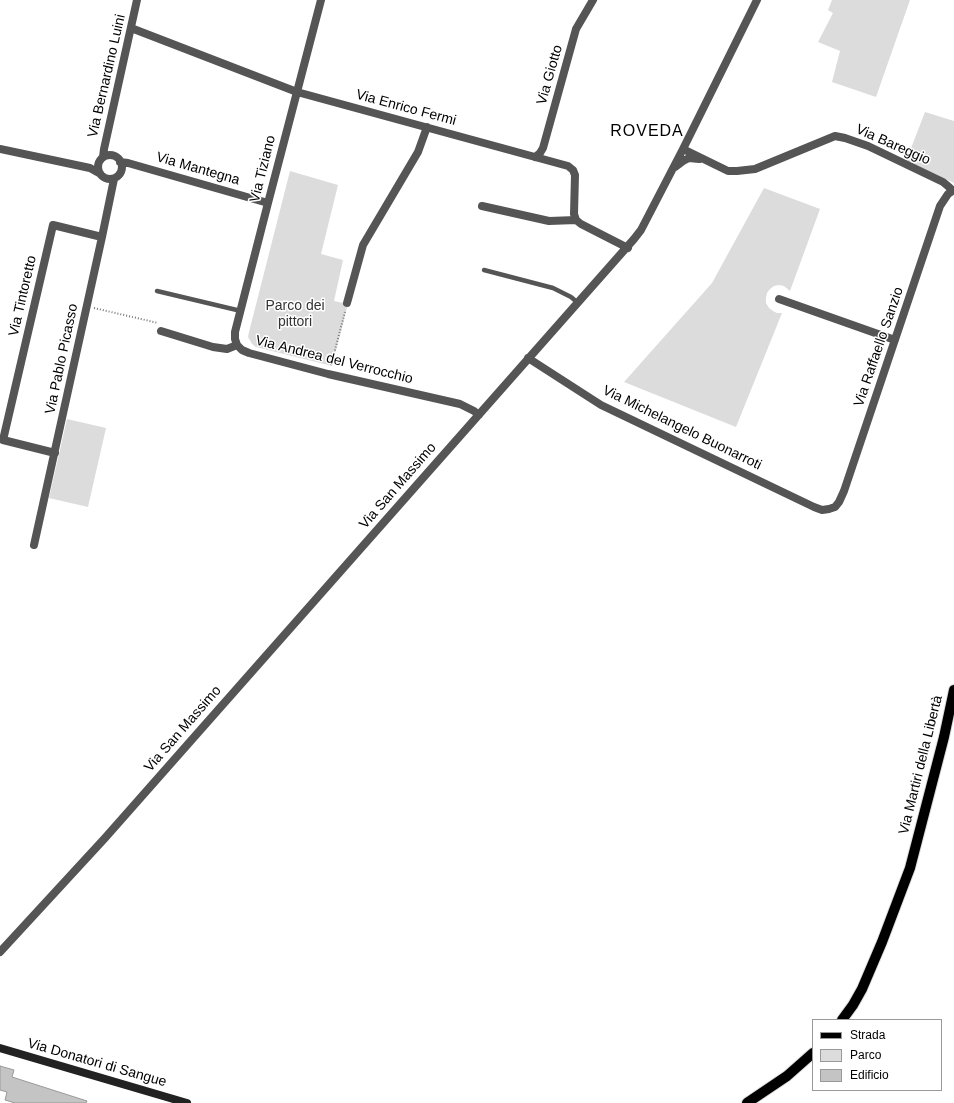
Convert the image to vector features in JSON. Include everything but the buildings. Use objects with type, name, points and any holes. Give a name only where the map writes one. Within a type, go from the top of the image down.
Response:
[{"type":"main road","name":"Via Martiri della Libertà","points":[[843,1019],[853,1005],[862,988],[882,942],[910,868],[944,737],[954,690]]},
{"type":"main road","points":[[747,1103],[787,1076],[812,1054]]},
{"type":"street","name":"Via Bernardino Luini","points":[[103,157],[137,0]]},
{"type":"street","name":"Via Tiziano","points":[[237,345],[235,332],[321,0]]},
{"type":"street","name":"Via Giotto","points":[[535,157],[543,148],[576,30],[593,0]]},
{"type":"street","name":"Via San Massimo","points":[[1,951],[105,838],[528,358],[628,248],[641,230],[674,168],[756,1]]},
{"type":"street","name":"Via Enrico Fermi","points":[[131,28],[297,92],[568,166],[573,170],[575,175],[574,214],[576,220]]},
{"type":"street","points":[[347,303],[363,245],[418,152],[427,127]]},
{"type":"street","name":"Via Bareggio","points":[[683,150],[728,171],[755,169],[834,136],[868,146],[943,182],[953,190]]},
{"type":"street","points":[[0,149],[90,168],[104,178],[110,180],[119,175],[122,165],[118,159],[113,156],[109,155],[103,157],[98,163],[99,173]]},
{"type":"street","points":[[674,168],[689,158],[704,159]]},
{"type":"street","name":"Via Mantegna","points":[[120,162],[268,203]]},
{"type":"street","name":"Via Pablo Picasso","points":[[34,545],[114,179]]},
{"type":"street","name":"Via Raffaello Sanzio","points":[[829,509],[835,507],[844,491],[940,206],[944,198],[953,190]]},
{"type":"street","points":[[482,206],[549,221],[576,220],[628,248]]},
{"type":"street","name":"Via Tintoretto","points":[[55,453],[3,440],[53,225],[102,237]]},
{"type":"street","points":[[779,299],[895,340]]},
{"type":"street","name":"Via Andrea del Verrocchio","points":[[161,331],[213,347],[227,349],[237,345],[242,350],[249,353],[328,374],[460,404],[474,411],[478,415]]},
{"type":"street","name":"Via Michelangelo Buonarroti","points":[[528,358],[601,405],[814,507],[822,510],[829,509]]},
{"type":"street","name":"Via Donatori di Sangue","points":[[0,1048],[187,1103]]},
{"type":"lane","points":[[484,270],[553,288],[571,297],[578,303]]},
{"type":"lane","points":[[157,291],[241,311]]},
{"type":"path","points":[[328,374],[347,303]]},
{"type":"path","points":[[87,306],[162,324],[161,331]]},
{"type":"green space","points":[[832,0],[910,0],[876,97],[832,82],[840,51],[818,42],[833,13],[828,10]]},
{"type":"green space","points":[[925,112],[954,121],[954,183],[908,161],[908,156]]},
{"type":"green space","name":"Parco dei pittori","points":[[290,171],[338,185],[321,254],[343,260],[334,301],[348,304],[332,366],[256,347],[252,344],[248,337]]},
{"type":"green space","points":[[764,188],[820,209],[790,291],[784,286],[779,285],[774,286],[767,293],[766,303],[769,308],[777,313],[782,313],[736,427],[624,382],[712,283]]},
{"type":"green space","points":[[67,419],[106,428],[88,507],[49,498]]},
{"type":"district","name":"ROVEDA","points":[[647,132]]}]
